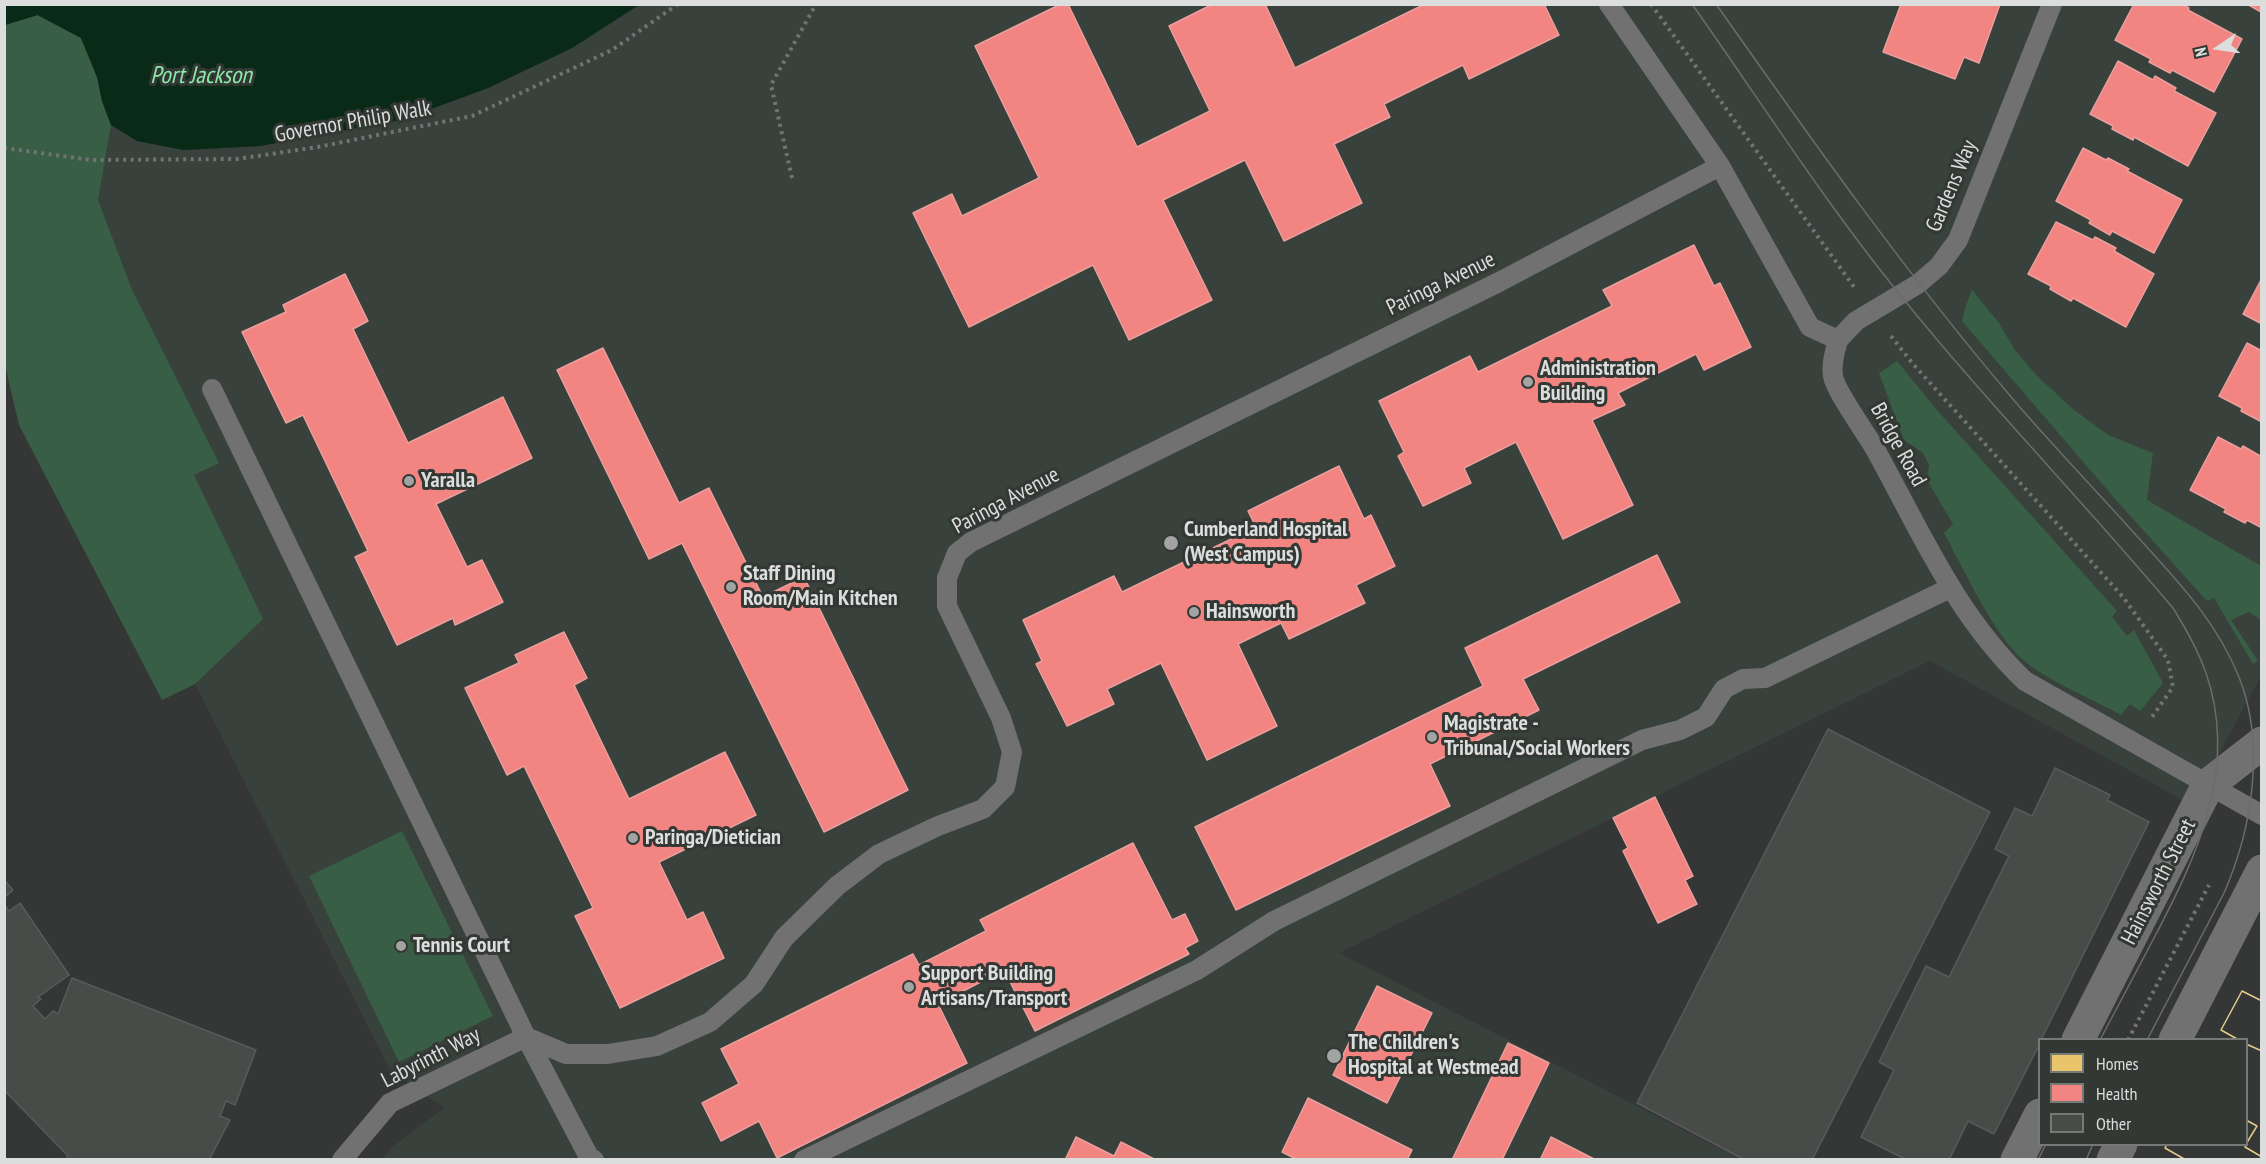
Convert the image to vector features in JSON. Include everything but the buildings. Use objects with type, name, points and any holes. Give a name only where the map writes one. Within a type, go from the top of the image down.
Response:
[{"type":"street","name":"Hainsworth Street","points":[[2079,1038],[2208,785],[2262,743]]},
{"type":"street","points":[[2176,1038],[2262,871]]},
{"type":"street","points":[[2016,1160],[2038,1119]]},
{"type":"street","points":[[2113,1160],[2120,1146]]},
{"type":"lane","points":[[1609,4],[1720,166],[1810,327],[1838,340]]},
{"type":"lane","name":"Gardens Way","points":[[1838,340],[1856,321],[1918,284],[1940,266],[1958,240],[2052,4]]},
{"type":"lane","name":"Paringa Avenue","points":[[526,1037],[566,1054],[608,1054],[657,1046],[710,1022],[754,984],[784,938],[837,885],[879,854],[938,826],[983,809],[1005,788],[1012,752],[1001,718],[947,606],[947,578],[957,553],[971,542],[1499,282],[1720,166]]},
{"type":"lane","name":"Bridge Road","points":[[1838,340],[1832,362],[1833,379],[1874,447],[1950,588],[2000,657],[2025,681],[2262,814]]},
{"type":"lane","points":[[212,389],[526,1037],[589,1157],[594,1160]]},
{"type":"lane","points":[[804,1160],[1197,970],[1274,921],[1642,740],[1680,730],[1706,717],[1724,689],[1743,679],[1765,678],[1950,588]]},
{"type":"lane","name":"Labyrinth Way","points":[[342,1160],[390,1103],[526,1037]]},
{"type":"path","name":"Governor Philip Walk","points":[[4,148],[91,160],[237,159],[318,147],[472,116],[612,50],[678,4]]},
{"type":"path","points":[[792,178],[771,86],[816,4]]},
{"type":"path","points":[[1651,4],[1846,276]]},
{"type":"path","points":[[1894,340],[2123,597],[2168,660],[2172,687],[2147,724]]},
{"type":"path","points":[[2129,1038],[2209,885]]},
{"type":"shaded area","name":"Cumberland Hospital (West Campus)","points":[[639,5],[2261,5],[2261,676],[2192,805],[1930,661],[1339,953],[1740,1159],[382,1159],[392,1147],[444,1108],[390,1070],[195,684],[162,700],[10,250],[111,125],[137,141],[184,150],[260,146],[401,120],[488,88],[572,48]]},
{"type":"shaded area","points":[[37,15],[81,38],[97,77],[102,101],[111,125],[98,200],[132,290],[219,463],[194,475],[263,619],[195,684],[162,700],[19,425],[5,365],[4,25]]},
{"type":"shaded area","points":[[1972,290],[1999,323],[2015,350],[2037,376],[2073,409],[2108,435],[2153,453],[2147,500],[2261,566],[2261,620],[2249,612],[2231,620],[2258,661],[2253,664],[2214,598],[2207,601],[2116,500],[1962,321]]},
{"type":"shaded area","points":[[1897,361],[1937,410],[2117,611],[2112,617],[2127,636],[2134,630],[2163,683],[2140,711],[2130,704],[2121,715],[2042,674],[2019,656],[1994,625],[1944,533],[1953,524],[1927,480],[1929,465],[1923,453],[1904,440],[1879,373]]},
{"type":"shaded area","name":"Tennis Court","points":[[402,831],[493,1016],[399,1062],[309,876]]},
{"type":"water","name":"Port Jackson","points":[[5,4],[639,5],[572,48],[488,88],[401,120],[260,146],[184,150],[137,141],[111,125],[102,101],[97,77],[81,38],[38,15],[5,25]]},
{"type":"tram line","points":[[1692,4],[1820,189],[1873,261],[1934,336],[2173,608],[2203,664],[2215,708],[2218,743],[2215,777],[2208,810],[2198,843],[2170,907],[2101,1038]]},
{"type":"tram line","points":[[1716,4],[1896,254],[2027,415],[2194,601],[2219,637],[2239,677],[2247,703],[2254,758],[2252,786],[2242,842],[2224,893],[2148,1038]]},
{"type":"tram line","points":[[2038,1160],[2045,1146]]},
{"type":"tram line","points":[[2086,1160],[2092,1146]]},
{"type":"place","name":"Administration Building","points":[[1528,382]]},
{"type":"place","name":"Yaralla","points":[[409,481]]},
{"type":"place","name":"Cumberland Hospital (West Campus)","points":[[1171,543]]},
{"type":"place","name":"Staff Dining Room/Main Kitchen","points":[[731,587]]},
{"type":"place","name":"Hainsworth","points":[[1194,612]]},
{"type":"place","name":"Magistrate - Tribunal/Social Workers","points":[[1432,737]]},
{"type":"place","name":"Paringa/Dietician","points":[[633,838]]},
{"type":"place","name":"Tennis Court","points":[[401,946]]},
{"type":"place","name":"Support Building Artisans/Transport","points":[[909,987]]},
{"type":"place","name":"The Children's Hospital at Westmead","points":[[1334,1056]]}]
